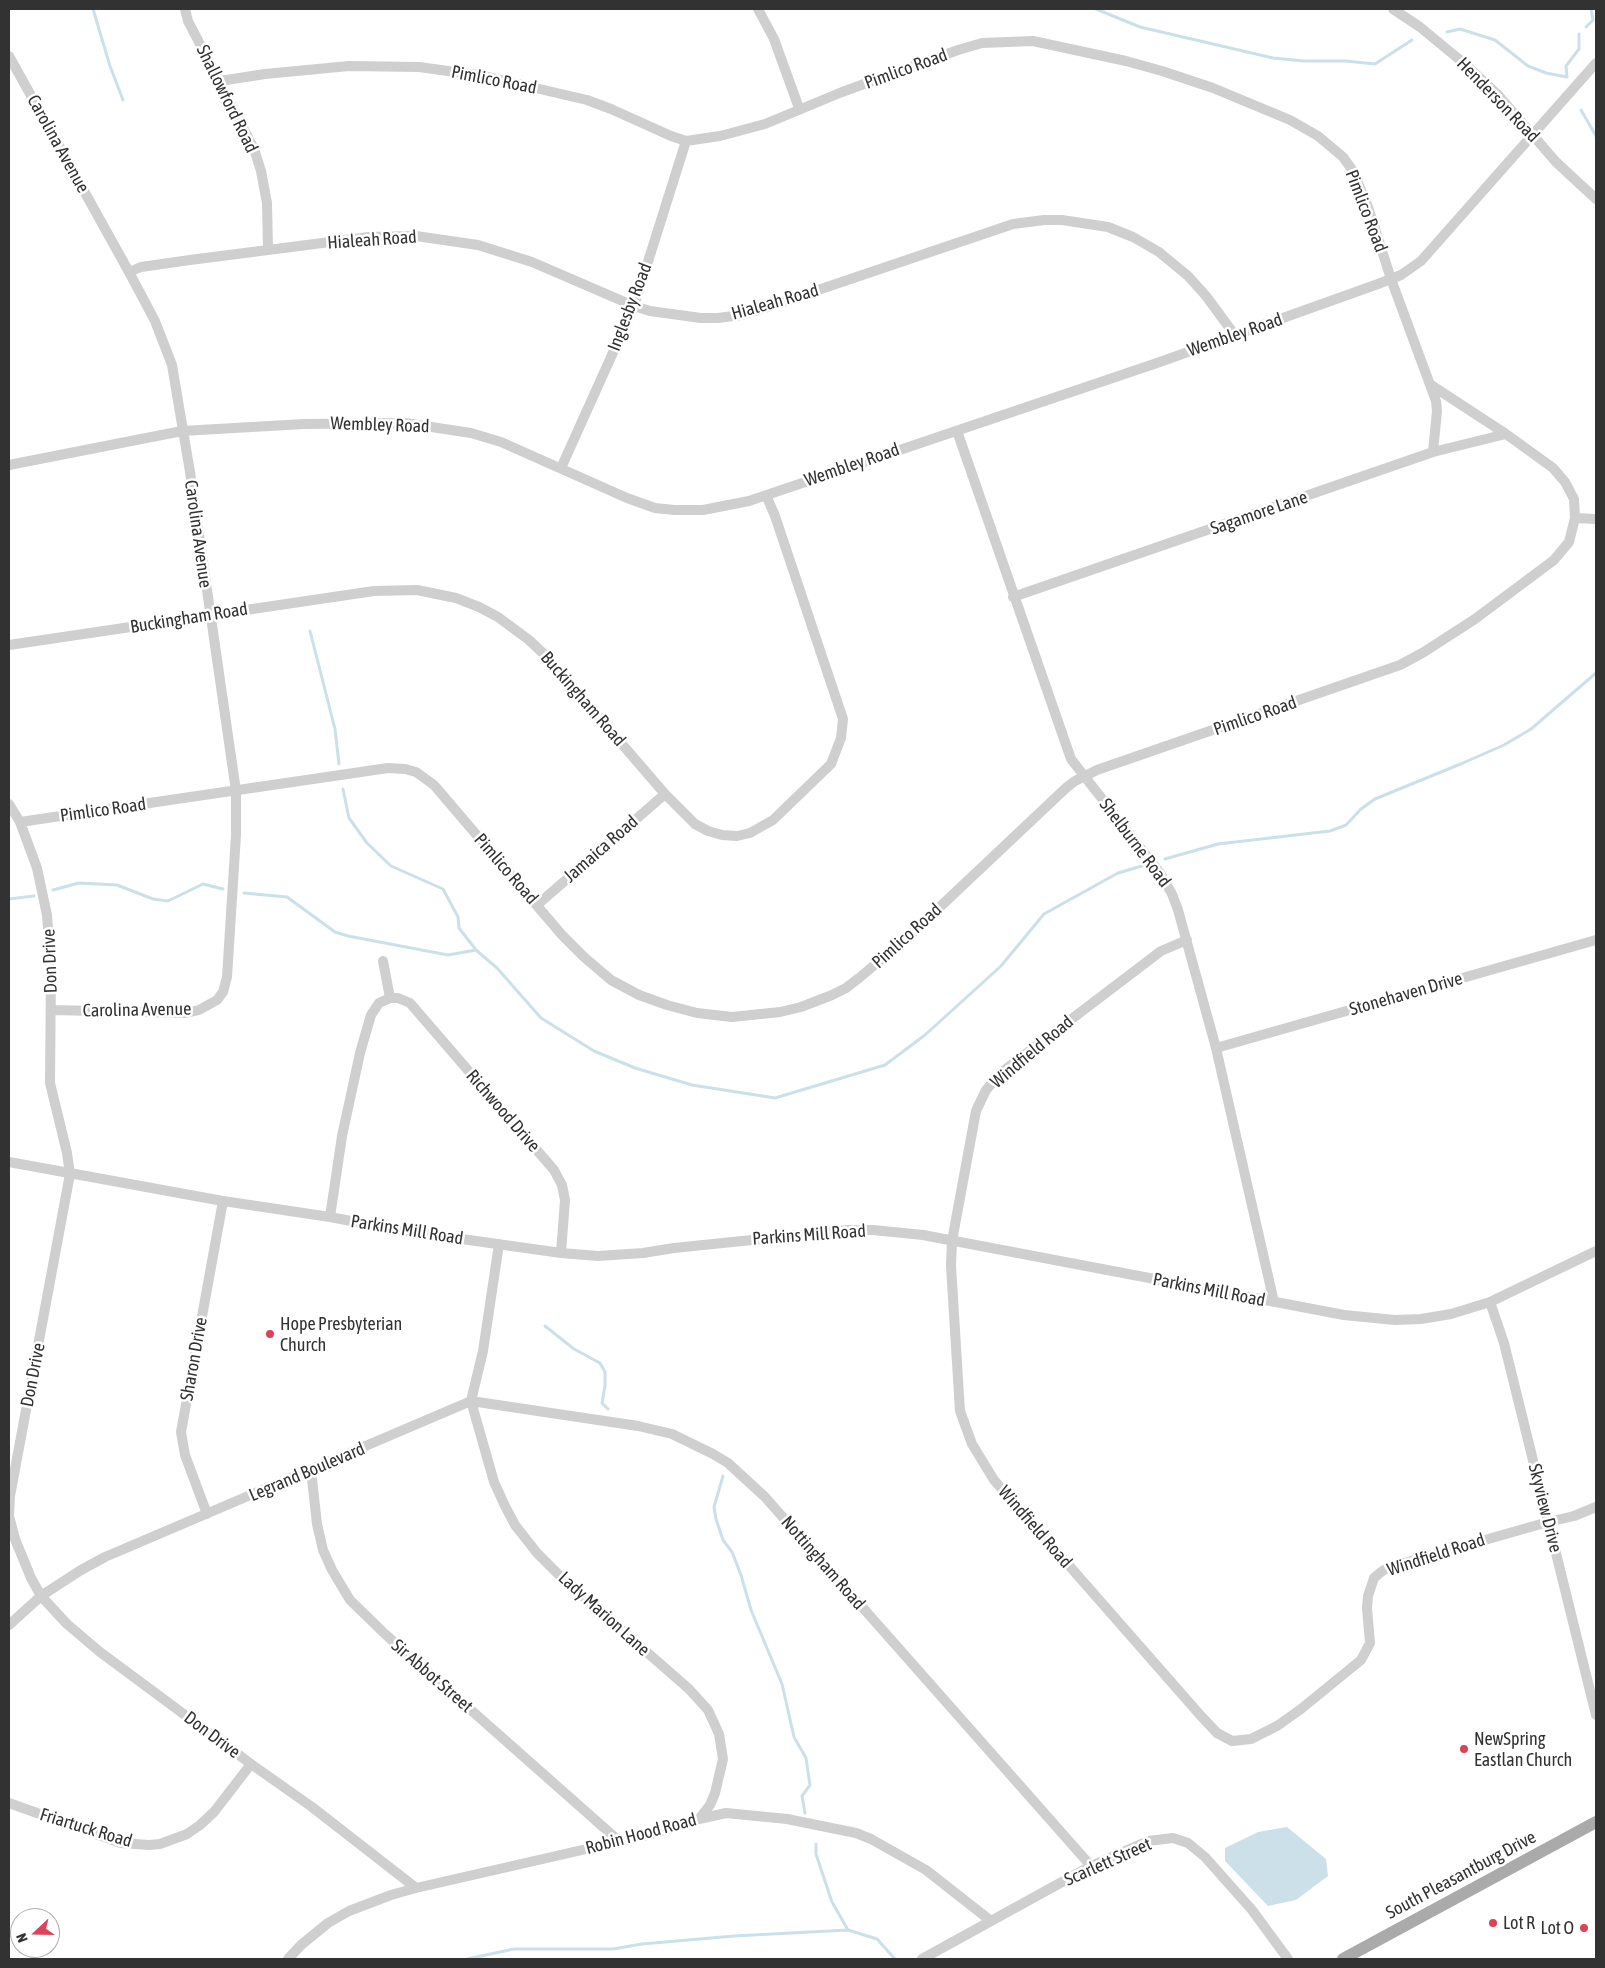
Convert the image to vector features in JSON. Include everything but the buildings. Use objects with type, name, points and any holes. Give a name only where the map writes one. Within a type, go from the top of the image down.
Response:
[{"type":"main road","name":"South Pleasantburg Drive","points":[[1343,1959],[1596,1822]]},
{"type":"street","name":"Shallowford Road","points":[[185,9],[188,21],[248,136],[261,171],[267,203],[268,250]]},
{"type":"street","points":[[758,9],[774,39],[799,108]]},
{"type":"street","name":"Henderson Road","points":[[1393,9],[1420,27],[1466,65],[1499,96],[1556,162],[1596,199]]},
{"type":"street","name":"Pimlico Road","points":[[220,82],[265,74],[349,66],[419,67],[493,78],[587,100],[686,141],[702,140],[765,124],[799,108],[982,43],[1033,41],[1153,68],[1214,88],[1270,111],[1318,136],[1343,156],[1353,171],[1368,208],[1391,279],[1431,384],[1437,411],[1433,452]]},
{"type":"street","name":"Carolina Avenue","points":[[9,56],[129,272],[166,348],[176,380],[236,791],[236,835],[227,977],[223,992],[216,1000],[199,1010],[186,1013],[51,1010]]},
{"type":"street","name":"Wembley Road","points":[[9,465],[182,431],[332,423],[405,423],[471,433],[501,442],[627,498],[655,508],[674,510],[711,509],[766,495],[1157,363],[1391,279],[1409,270],[1421,261],[1596,63]]},
{"type":"street","name":"Inglesby Road","points":[[561,468],[634,306],[686,141]]},
{"type":"street","name":"Hialeah Road","points":[[129,272],[141,268],[190,260],[369,237],[400,235],[459,241],[478,245],[532,262],[634,306],[667,314],[701,318],[741,315],[1013,224],[1062,220],[1108,227],[1133,236],[1159,252],[1188,276],[1206,296],[1234,334]]},
{"type":"street","name":"Pimlico Road","points":[[20,822],[388,768],[405,769],[416,772],[434,785],[584,957],[611,980],[639,995],[666,1006],[697,1014],[732,1017],[787,1010],[818,1001],[839,992],[853,983],[908,937],[1067,786],[1097,770],[1400,665],[1468,624],[1544,568],[1563,550],[1569,542],[1575,518],[1574,500],[1565,482],[1553,468],[1431,384]]},
{"type":"street","name":"Shelburne Road","points":[[956,431],[1070,759],[1160,873],[1172,894],[1187,940],[1216,1048],[1274,1302]]},
{"type":"street","name":"Sagamore Lane","points":[[1013,597],[1433,452],[1506,434]]},
{"type":"street","name":"Buckingham Road","points":[[9,645],[374,590],[417,590],[456,598],[479,607],[514,628],[546,656],[665,794],[695,824],[708,831],[722,835],[737,836],[750,833],[773,820],[831,764],[837,752],[843,719],[839,702],[775,516],[766,495]]},
{"type":"street","points":[[1575,518],[1596,519]]},
{"type":"street","name":"Jamaica Road","points":[[537,905],[665,794]]},
{"type":"street","name":"Don Drive","points":[[9,804],[20,822],[37,868],[48,915],[51,959],[50,1083],[68,1153],[70,1174],[10,1496],[9,1516],[15,1539],[31,1578],[41,1596],[67,1624],[100,1652],[251,1764],[312,1806],[416,1888]]},
{"type":"street","name":"Windfield Road","points":[[1187,940],[1160,952],[1025,1054],[992,1081],[976,1111],[952,1241],[951,1266],[960,1411],[972,1444],[994,1480],[1011,1502],[1201,1716],[1225,1738],[1232,1741],[1251,1739],[1277,1726],[1361,1660],[1370,1643],[1367,1608],[1368,1596],[1374,1578],[1380,1572],[1389,1567],[1574,1516],[1596,1507]]},
{"type":"street","name":"Stonehaven Drive","points":[[1216,1048],[1596,940]]},
{"type":"street","points":[[330,1217],[342,1136],[360,1053],[371,1015],[379,1003],[390,998],[382,961]]},
{"type":"street","name":"Richwood Drive","points":[[390,998],[401,999],[410,1003],[554,1170],[562,1185],[564,1200],[561,1253]]},
{"type":"street","name":"Parkins Mill Road","points":[[9,1162],[222,1201],[330,1217],[398,1230],[561,1253],[598,1256],[643,1253],[674,1248],[849,1230],[873,1230],[923,1235],[1344,1315],[1395,1320],[1421,1319],[1443,1315],[1490,1302],[1596,1251]]},
{"type":"street","name":"Sharon Drive","points":[[206,1514],[185,1455],[181,1432],[222,1201]]},
{"type":"street","points":[[471,1401],[483,1351],[499,1244]]},
{"type":"street","name":"Skyview Drive","points":[[1490,1302],[1504,1343],[1596,1714]]},
{"type":"street","name":"Legrand Boulevard","points":[[9,1625],[41,1596],[81,1570],[206,1514],[471,1401]]},
{"type":"street","name":"Lady Marion Lane","points":[[471,1401],[494,1482],[504,1506],[515,1525],[537,1553],[562,1578],[689,1689],[708,1710],[719,1734],[723,1759],[715,1793],[710,1805],[699,1819]]},
{"type":"street","name":"Nottingham Road","points":[[471,1401],[638,1426],[672,1434],[728,1463],[765,1497],[1091,1866]]},
{"type":"street","name":"Sir Abbot Street","points":[[311,1470],[317,1524],[323,1550],[332,1570],[350,1600],[385,1634],[619,1841]]},
{"type":"street","name":"Friartuck Road","points":[[9,1803],[121,1843],[160,1844],[187,1834],[200,1825],[214,1812],[251,1764]]},
{"type":"street","name":"Robin Hood Road","points":[[288,1959],[301,1945],[328,1923],[349,1911],[370,1903],[416,1888],[652,1834],[699,1819],[726,1813],[787,1818],[856,1834],[902,1855],[926,1870],[991,1921]]},
{"type":"street","name":"Scarlett Street","points":[[922,1959],[1091,1866],[1148,1841],[1163,1838],[1181,1839],[1196,1848],[1252,1910],[1288,1959]]},
{"type":"water","points":[[1287,1827],[1326,1859],[1328,1876],[1296,1900],[1268,1906],[1225,1861],[1225,1848],[1258,1832]]},
{"type":"waterway","points":[[93,9],[110,66],[123,100]]},
{"type":"waterway","points":[[1096,9],[1140,27],[1273,58],[1375,64],[1412,40]]},
{"type":"waterway","points":[[1586,27],[1593,20],[1591,9]]},
{"type":"waterway","points":[[1447,32],[1460,29],[1495,40],[1528,66],[1546,73],[1567,77],[1566,66],[1579,49],[1579,34]]},
{"type":"waterway","points":[[1581,110],[1596,136]]},
{"type":"waterway","points":[[310,631],[335,729],[339,764]]},
{"type":"waterway","points":[[1165,859],[1218,844],[1330,831],[1346,825],[1361,809],[1375,799],[1504,745],[1531,729],[1596,673]]},
{"type":"waterway","points":[[343,789],[349,818],[367,843],[391,866],[443,889],[458,917],[459,928],[476,950],[497,968],[541,1018],[594,1051],[635,1068],[692,1085],[775,1098],[885,1065],[925,1035],[1001,966],[1044,914],[1118,873],[1142,866]]},
{"type":"waterway","points":[[53,890],[79,883],[117,885],[153,899],[168,901],[203,884],[223,889]]},
{"type":"waterway","points":[[244,893],[287,897],[335,932],[348,936],[448,955],[476,950]]},
{"type":"waterway","points":[[9,899],[34,896]]},
{"type":"waterway","points":[[545,1326],[574,1349],[600,1363],[605,1372],[602,1403],[608,1409]]},
{"type":"waterway","points":[[723,1476],[714,1507],[716,1519],[723,1540],[732,1552],[751,1610],[782,1684],[794,1737],[806,1758],[810,1785],[802,1796],[805,1813]]},
{"type":"waterway","points":[[816,1844],[816,1854],[832,1902],[848,1930]]},
{"type":"waterway","points":[[467,1959],[514,1949],[613,1949],[642,1944],[734,1936],[848,1930],[877,1939],[895,1959]]},
{"type":"place","name":"Hope Presbyterian Church","points":[[270,1334]]},
{"type":"place","name":"NewSpring Eastlan Church","points":[[1464,1749]]},
{"type":"place","name":"Lot R","points":[[1493,1923]]},
{"type":"place","name":"Lot O","points":[[1584,1928]]}]
